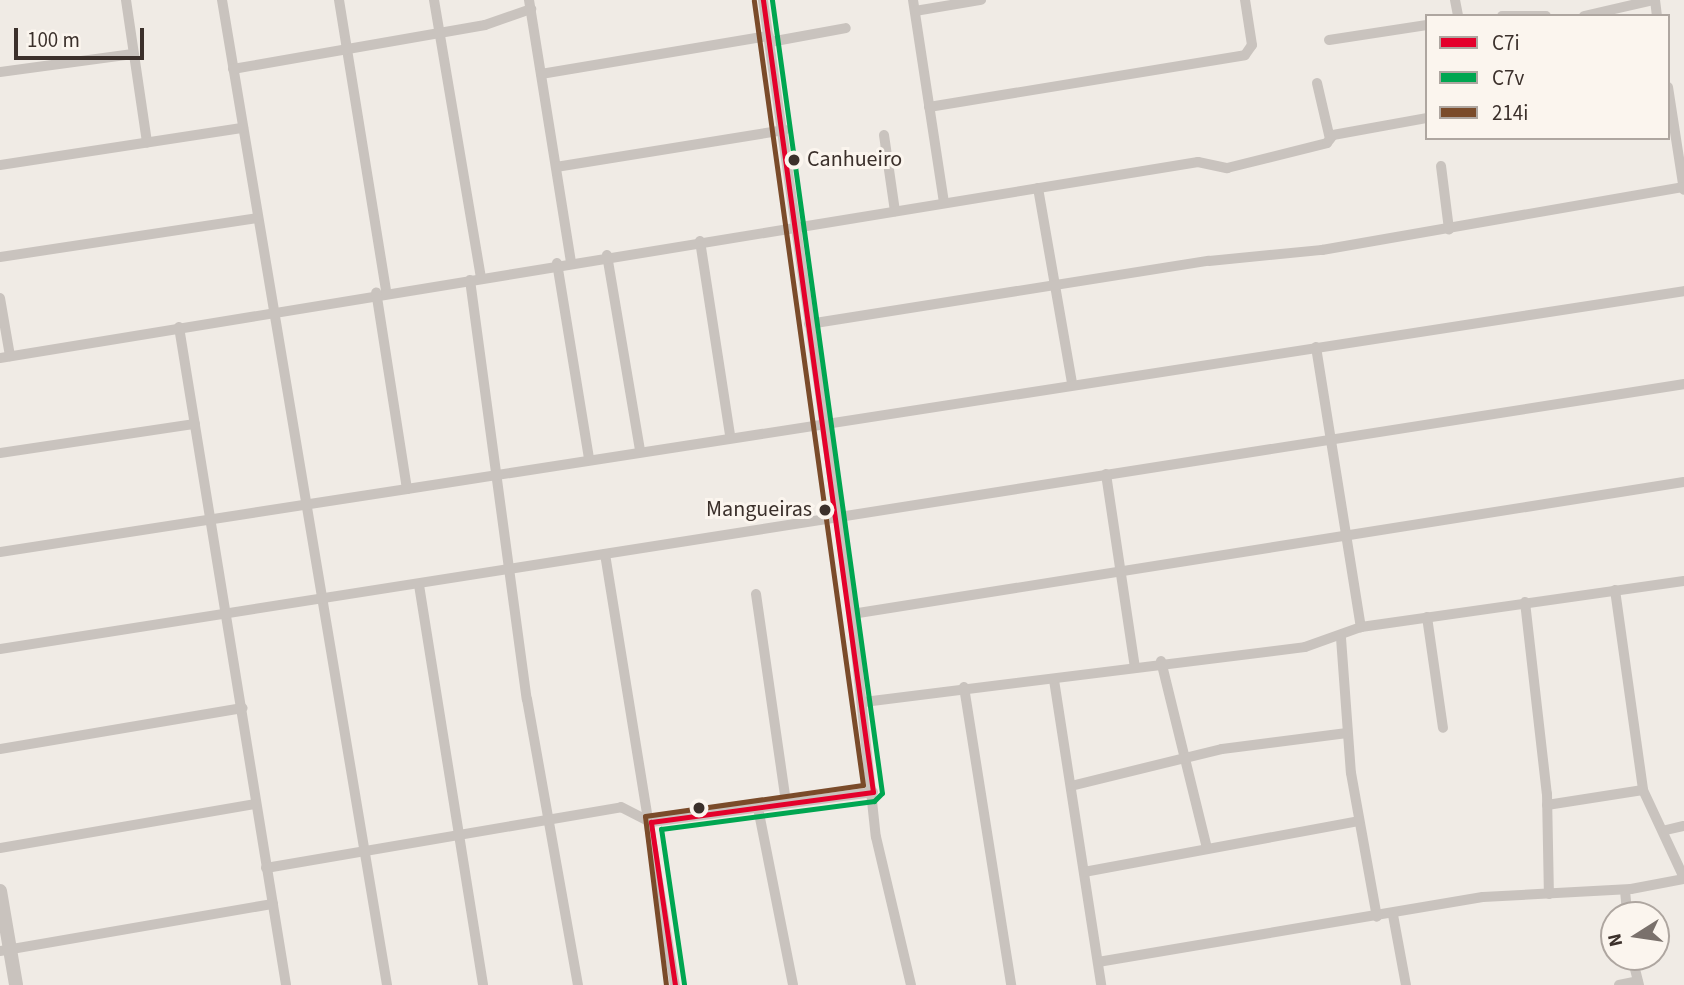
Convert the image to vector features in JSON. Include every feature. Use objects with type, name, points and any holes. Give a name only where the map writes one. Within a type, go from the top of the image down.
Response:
[{"type":"street","points":[[126,0],[147,142]]},
{"type":"street","points":[[222,0],[270,309],[306,504],[387,985]]},
{"type":"street","points":[[339,0],[407,489]]},
{"type":"street","points":[[434,0],[475,279],[547,824],[578,985]]},
{"type":"street","points":[[763,0],[785,130],[792,225],[824,421],[864,702],[876,836],[911,985]]},
{"type":"street","points":[[944,202],[914,5],[981,0]]},
{"type":"street","points":[[929,107],[1245,55],[1252,46],[1245,0]]},
{"type":"street","points":[[1593,14],[1654,0]]},
{"type":"street","points":[[233,69],[439,33],[530,4],[571,261]]},
{"type":"street","points":[[1329,40],[1425,25]]},
{"type":"street","points":[[541,74],[846,28]]},
{"type":"street","points":[[0,72],[133,54]]},
{"type":"street","points":[[1317,83],[1330,139]]},
{"type":"street","points":[[809,324],[1449,229],[1684,189],[1670,101]]},
{"type":"street","points":[[0,298],[5,357],[270,309],[475,279],[792,225],[1198,162],[1227,167],[1330,139],[1425,118]]},
{"type":"street","points":[[0,165],[243,128]]},
{"type":"street","points":[[556,167],[785,130]]},
{"type":"street","points":[[884,135],[895,211]]},
{"type":"street","points":[[1441,166],[1449,229]]},
{"type":"street","points":[[1038,188],[1072,383]]},
{"type":"street","points":[[0,257],[257,218]]},
{"type":"street","points":[[700,241],[730,435]]},
{"type":"street","points":[[607,255],[640,451]]},
{"type":"street","points":[[558,263],[589,459]]},
{"type":"street","points":[[0,552],[210,517],[500,475],[730,435],[1684,291]]},
{"type":"street","points":[[178,327],[243,708],[254,804],[286,985]]},
{"type":"street","points":[[1316,347],[1361,627]]},
{"type":"street","points":[[0,649],[514,571],[605,554],[1684,384]]},
{"type":"street","points":[[0,453],[195,424]]},
{"type":"street","points":[[1106,474],[1135,667]]},
{"type":"street","points":[[852,614],[1346,538],[1684,482]]},
{"type":"street","points":[[605,554],[623,690],[651,822],[675,985]]},
{"type":"street","points":[[864,702],[964,687],[1054,680],[1161,661],[1341,638],[1361,627],[1684,581]]},
{"type":"street","points":[[419,585],[483,985]]},
{"type":"street","points":[[1098,962],[1393,915],[1483,897],[1625,890],[1684,878],[1666,830],[1643,790],[1615,590]]},
{"type":"street","points":[[756,594],[786,803]]},
{"type":"street","points":[[1525,602],[1547,805],[1549,894]]},
{"type":"street","points":[[1427,617],[1443,728]]},
{"type":"street","points":[[1341,638],[1347,733],[1358,821],[1377,917]]},
{"type":"street","points":[[1161,661],[1207,848]]},
{"type":"street","points":[[1054,680],[1101,985]]},
{"type":"street","points":[[964,687],[1011,985]]},
{"type":"street","points":[[0,749],[243,708]]},
{"type":"street","points":[[1071,786],[1187,758],[1347,733]]},
{"type":"street","points":[[1547,805],[1643,790]]},
{"type":"street","points":[[266,868],[547,824],[621,807],[651,822],[873,792]]},
{"type":"street","points":[[0,848],[254,804]]},
{"type":"street","points":[[758,808],[793,985]]},
{"type":"street","points":[[1084,872],[1358,821]]},
{"type":"street","points":[[1666,830],[1684,826]]},
{"type":"street","points":[[1625,890],[1626,901]]},
{"type":"street","points":[[0,891],[5,950],[16,985]]},
{"type":"street","points":[[5,950],[273,904]]},
{"type":"street","points":[[1393,915],[1406,985]]},
{"type":"street","points":[[1619,985],[1638,983]]},
{"type":"transit line","name":"C7i","points":[[675,985],[651,822],[873,792],[763,0]]},
{"type":"transit line","name":"C7v","points":[[684,984],[661,829],[874,801],[882,793],[772,0]]},
{"type":"transit line","name":"214i","points":[[666,985],[645,816],[863,785],[754,1]]},
{"type":"place","name":"Canhueiro","points":[[794,160]]},
{"type":"place","name":"Mangueiras","points":[[825,510]]}]
